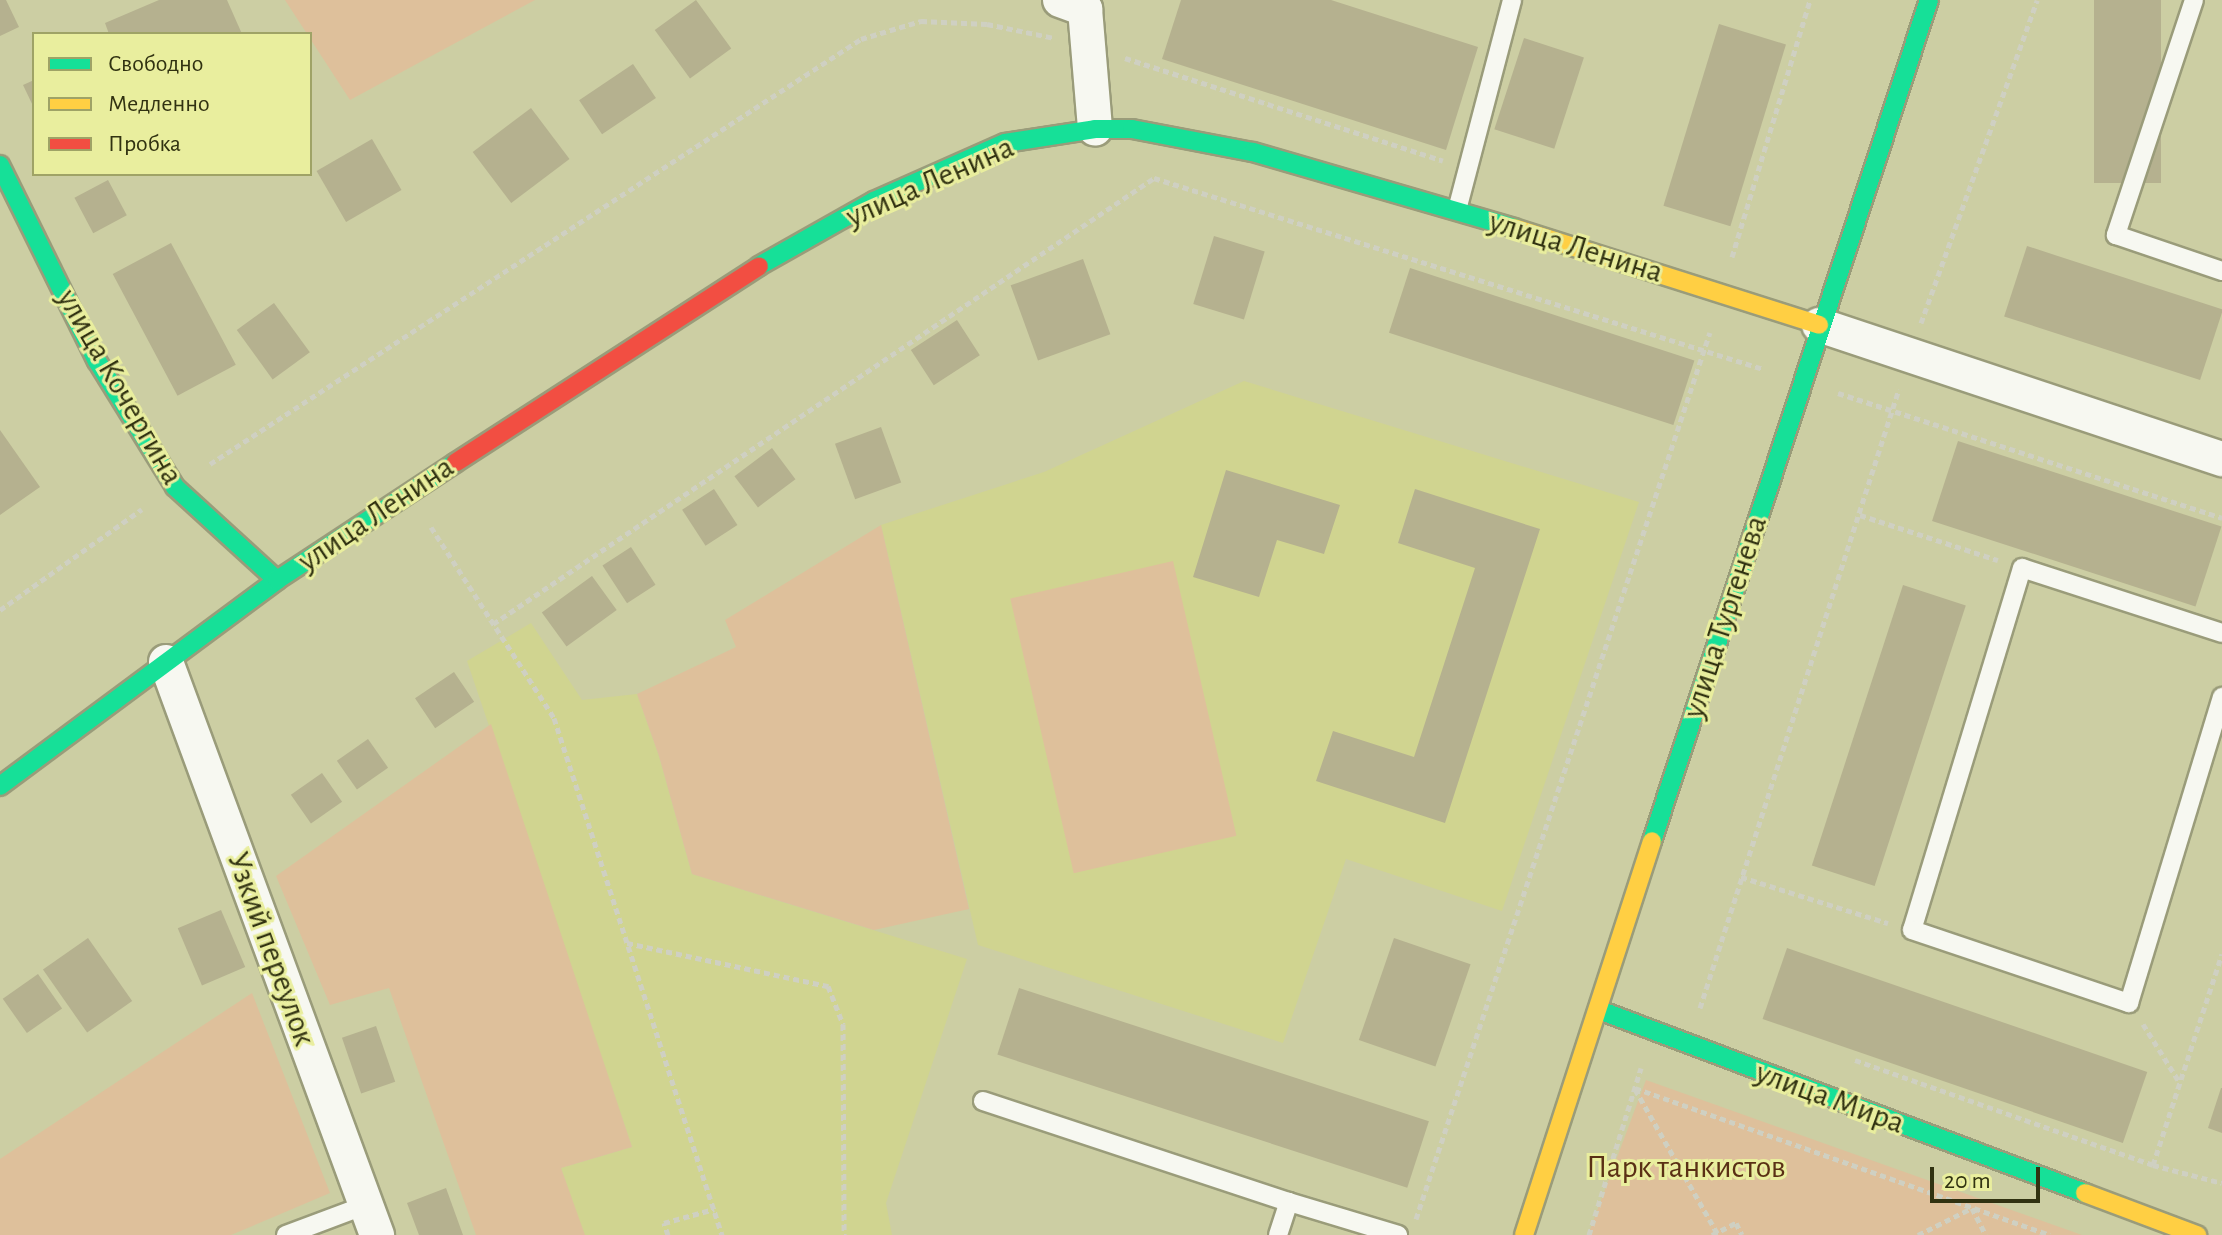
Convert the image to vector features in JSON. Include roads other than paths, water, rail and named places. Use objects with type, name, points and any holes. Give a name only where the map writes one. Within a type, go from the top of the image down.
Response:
[{"type":"main road","name":"улица Тургенева","points":[[1524,1235],[1819,325],[1929,0]]},
{"type":"main road","name":"улица Ленина","points":[[0,786],[277,580],[723,286],[874,201],[1005,143],[1095,129],[1132,129],[1253,152],[1457,210],[1819,325]]},
{"type":"main road","name":"улица Кочергина","points":[[0,165],[97,361],[175,487],[277,580]]},
{"type":"main road","name":"улица Мира","points":[[1599,1010],[2197,1235]]},
{"type":"street","points":[[1077,3],[1095,129]]},
{"type":"street","name":"улица Ленина","points":[[1819,325],[2222,459]]},
{"type":"street","name":"Узкий переулок","points":[[166,662],[371,1220]]},
{"type":"lane","points":[[1457,210],[1512,0]]},
{"type":"lane","points":[[2194,0],[2116,235],[2222,271]]},
{"type":"lane","points":[[2222,633],[2022,568],[1912,930],[2129,1003],[2222,697]]},
{"type":"lane","points":[[983,1101],[1398,1235]]},
{"type":"lane","points":[[1278,1235],[1289,1202]]},
{"type":"lane","points":[[286,1235],[371,1220]]},
{"type":"park label","name":"Парк танкистов","points":[[1686,1167]]}]
